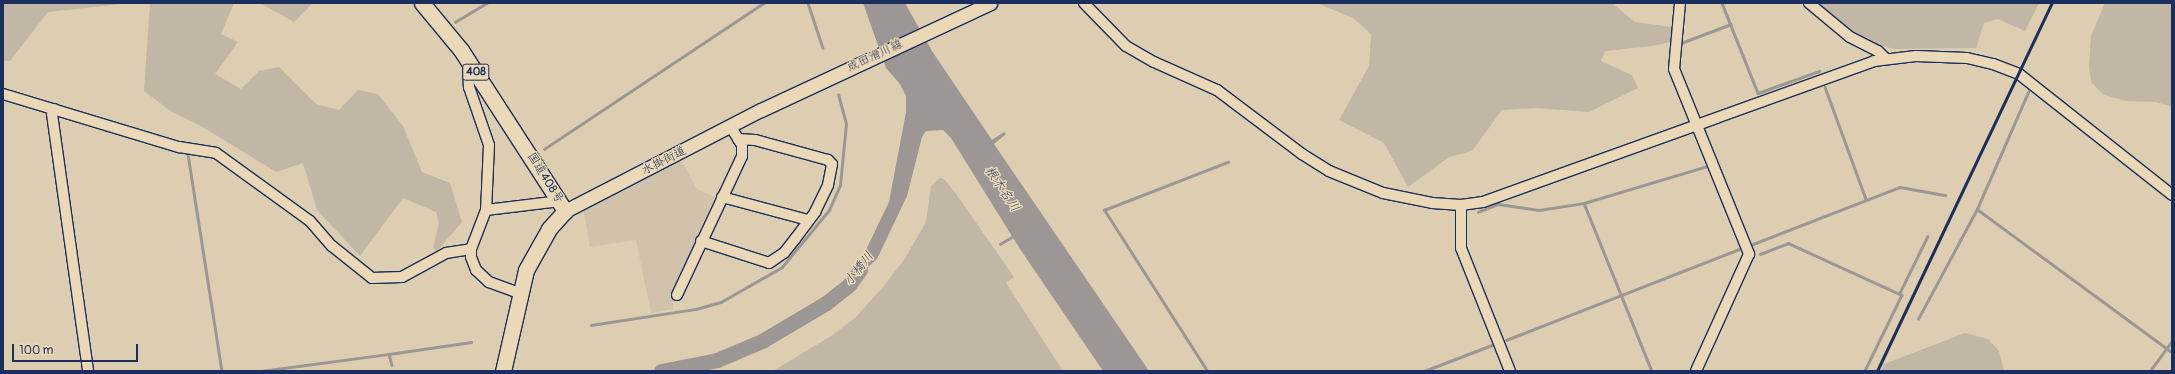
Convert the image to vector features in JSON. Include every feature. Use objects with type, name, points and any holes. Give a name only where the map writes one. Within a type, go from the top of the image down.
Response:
[{"type":"highway","name":"国道408号","points":[[422,3],[468,59],[563,206],[530,258],[519,293],[503,371]]},
{"type":"main road","name":"成田滑川線","points":[[761,110],[990,3]]},
{"type":"main road","name":"水掛街道","points":[[563,206],[761,110]]},
{"type":"street","points":[[1084,3],[1126,46],[1154,62],[1217,90],[1302,154],[1330,171],[1383,193],[1432,203],[1461,205],[1483,202],[1885,58],[1916,56],[1967,58],[1993,64],[2019,74],[2172,195]]},
{"type":"street","points":[[1680,3],[1674,69],[1749,254],[1696,371]]},
{"type":"street","points":[[1810,3],[1850,37],[1878,51],[1885,58]]},
{"type":"street","points":[[468,59],[469,87],[489,146],[486,210],[471,249],[476,270],[489,282],[519,293]]},
{"type":"street","points":[[3,94],[179,147],[216,153],[310,221],[332,246],[372,278],[402,277],[446,254],[471,249]]},
{"type":"street","points":[[54,109],[52,114],[88,371]]},
{"type":"street","points":[[677,295],[742,156],[742,145],[730,126]]},
{"type":"street","points":[[701,241],[769,263],[784,253],[808,220],[828,185],[832,172],[831,161],[755,140],[738,139]]},
{"type":"street","points":[[722,197],[808,220]]},
{"type":"street","points":[[1461,205],[1461,248],[1510,371]]},
{"type":"street","points":[[486,210],[563,206]]},
{"type":"shaded area","points":[[3,3],[131,3],[48,12],[10,61],[3,61]]},
{"type":"shaded area","points":[[150,3],[234,3],[221,34],[238,42],[215,74],[241,89],[259,71],[279,67],[316,104],[339,110],[358,90],[378,94],[403,126],[422,172],[450,183],[462,222],[437,251],[433,248],[439,223],[436,212],[403,198],[360,256],[317,210],[303,163],[276,172],[201,126],[172,112],[144,91]]},
{"type":"shaded area","points":[[260,3],[313,3],[294,22]]},
{"type":"shaded area","points":[[1317,3],[1612,3],[1635,22],[1673,27],[1673,41],[1653,46],[1605,51],[1601,61],[1632,75],[1638,88],[1589,112],[1536,108],[1502,110],[1472,151],[1449,157],[1408,187],[1384,143],[1339,120],[1369,66],[1371,34],[1353,18]]},
{"type":"shaded area","points":[[1817,3],[2039,3],[2025,31],[1998,19],[1984,23],[1976,48],[1894,49],[1863,41]]},
{"type":"shaded area","points":[[2105,3],[2172,3],[2172,107],[2156,102],[2127,101],[2104,95],[2091,82],[2089,66],[2091,36]]},
{"type":"shaded area","points":[[680,158],[697,189],[715,197],[672,293],[673,309],[651,313],[636,240],[590,247],[583,207]]},
{"type":"shaded area","points":[[940,178],[944,179],[954,191],[1014,277],[1006,283],[1063,371],[773,371],[831,336],[855,318],[882,288],[904,260],[926,222],[931,186]]},
{"type":"shaded area","points":[[1965,333],[1988,339],[1999,351],[2004,371],[1881,371],[1884,364]]},
{"type":"water","name":"根木名川","points":[[863,3],[905,3],[932,51],[992,140],[1004,132],[1006,134],[994,144],[1149,371],[1103,371],[1020,249],[951,138],[943,130],[926,131],[922,137],[907,196],[877,259],[849,285],[889,202],[906,112],[906,96],[900,84],[886,68]]},
{"type":"waterway","points":[[455,22],[487,3]]},
{"type":"waterway","points":[[544,149],[764,3]]},
{"type":"waterway","points":[[808,3],[823,48]]},
{"type":"waterway","points":[[1722,3],[1758,93],[1819,71]]},
{"type":"waterway","points":[[1681,43],[1731,24]]},
{"type":"waterway","points":[[1825,87],[1866,199]]},
{"type":"waterway","points":[[1918,319],[1977,209],[2028,92]]},
{"type":"waterway","points":[[591,325],[696,309],[721,302],[782,267],[829,210],[840,185],[846,124],[838,95]]},
{"type":"waterway","points":[[188,154],[222,371]]},
{"type":"waterway","points":[[1207,371],[1104,210],[1228,162]]},
{"type":"waterway","points":[[1478,212],[1498,204],[1539,210],[1584,203],[1707,166]]},
{"type":"waterway","points":[[1753,244],[1900,187],[1945,195]]},
{"type":"waterway","points":[[1584,203],[1652,371]]},
{"type":"waterway","points":[[1977,209],[2172,352]]},
{"type":"waterway","points":[[1000,244],[1015,235]]},
{"type":"waterway","points":[[1899,294],[1927,237]]},
{"type":"waterway","points":[[1760,254],[1788,243],[1902,295],[1865,371]]},
{"type":"waterway","points":[[1506,340],[1739,249]]},
{"type":"waterway","name":"小橋川","points":[[661,371],[717,360],[762,341],[826,303],[849,285],[860,270]]},
{"type":"waterway","points":[[2150,371],[2172,341]]},
{"type":"waterway","points":[[389,354],[471,342]]},
{"type":"waterway","points":[[1424,371],[1492,345]]},
{"type":"waterway","points":[[261,371],[389,354],[392,365]]},
{"type":"railway","points":[[1877,371],[2052,3]]}]
